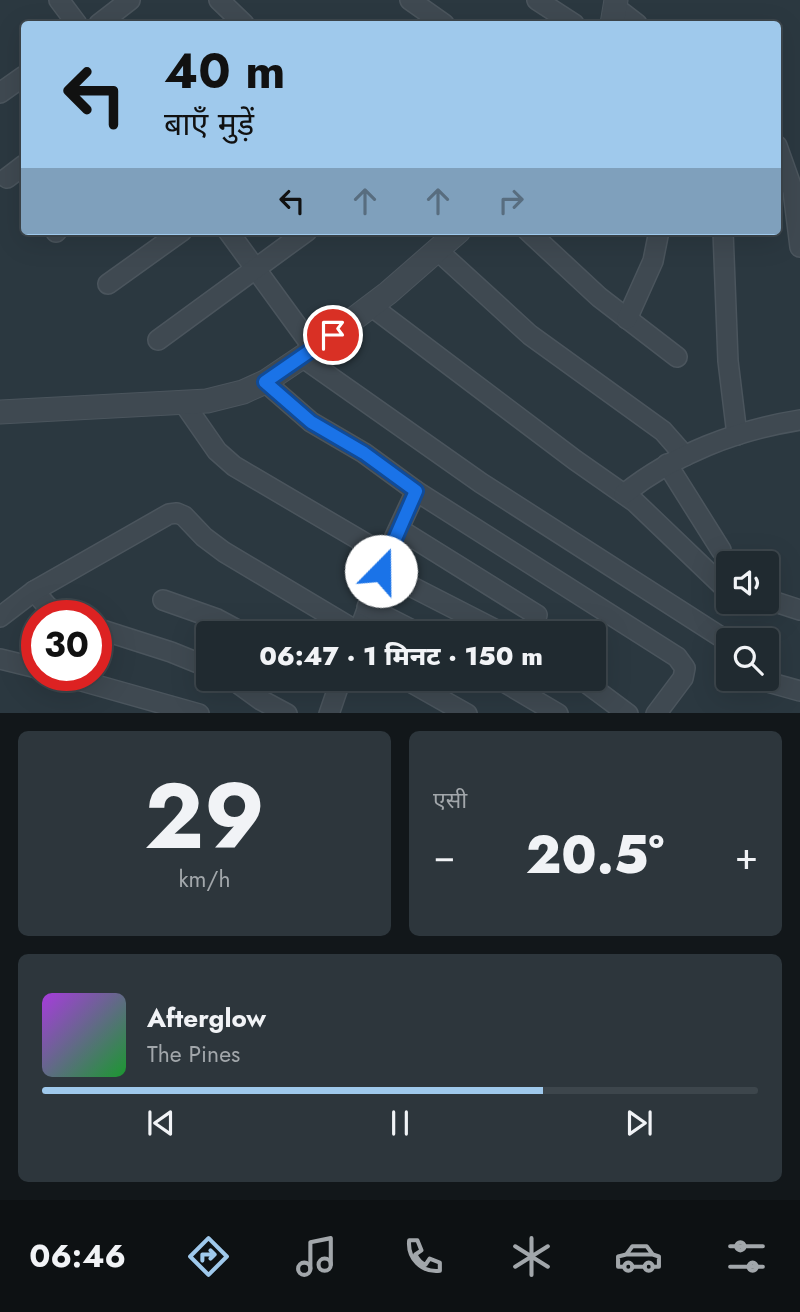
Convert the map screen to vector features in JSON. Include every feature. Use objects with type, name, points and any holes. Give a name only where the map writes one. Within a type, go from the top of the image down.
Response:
[{"type":"street","points":[[59,0],[75,21]]},
{"type":"street","points":[[103,21],[131,0]]},
{"type":"street","points":[[410,0],[440,21]]},
{"type":"street","points":[[537,0],[569,21]]},
{"type":"street","points":[[615,11],[632,21]]},
{"type":"street","points":[[0,93],[21,78]]},
{"type":"street","points":[[781,157],[793,191],[800,247]]},
{"type":"street","points":[[7,178],[21,167]]},
{"type":"street","points":[[108,284],[176,235]]},
{"type":"street","points":[[231,235],[256,269],[308,353],[481,483],[716,634]]},
{"type":"street","points":[[158,340],[302,235]]},
{"type":"street","points":[[0,412],[222,399],[243,393],[265,382],[308,353],[371,306],[454,235]]},
{"type":"street","points":[[532,235],[599,297],[677,357]]},
{"type":"street","points":[[627,319],[653,261],[658,235]]},
{"type":"street","points":[[723,235],[729,361],[737,435]]},
{"type":"street","points":[[437,250],[530,335],[663,431],[685,456]]},
{"type":"street","points":[[371,306],[624,494],[653,517],[716,579]]},
{"type":"street","points":[[265,382],[311,422],[364,453],[416,491],[677,657],[685,668],[683,678],[656,713]]},
{"type":"street","points":[[183,402],[217,451],[234,466],[384,563],[482,621]]},
{"type":"street","points":[[624,494],[650,474],[685,456],[737,435],[792,421]]},
{"type":"street","points":[[667,464],[721,550]]},
{"type":"street","points":[[363,621],[384,563],[416,491]]},
{"type":"street","points":[[0,617],[34,591],[169,514],[177,513],[184,516],[204,537],[224,552],[338,621]]},
{"type":"street","points":[[399,529],[537,615]]},
{"type":"street","points":[[34,591],[42,600]]},
{"type":"street","points":[[163,600],[221,621]]},
{"type":"street","points":[[779,603],[800,610]]},
{"type":"street","points":[[368,607],[395,621]]},
{"type":"street","points":[[112,633],[196,662]]},
{"type":"street","points":[[0,659],[21,664]]},
{"type":"street","points":[[779,685],[800,691]]},
{"type":"street","points":[[112,689],[199,713]]},
{"type":"street","points":[[249,691],[288,713]]},
{"type":"street","points":[[329,713],[334,691]]},
{"type":"street","points":[[427,691],[467,713]]},
{"type":"street","points":[[520,691],[558,713]]},
{"type":"street","points":[[598,691],[628,713]]},
{"type":"route","points":[[333,335],[265,382],[311,422],[364,453],[416,491],[381,571]]}]
